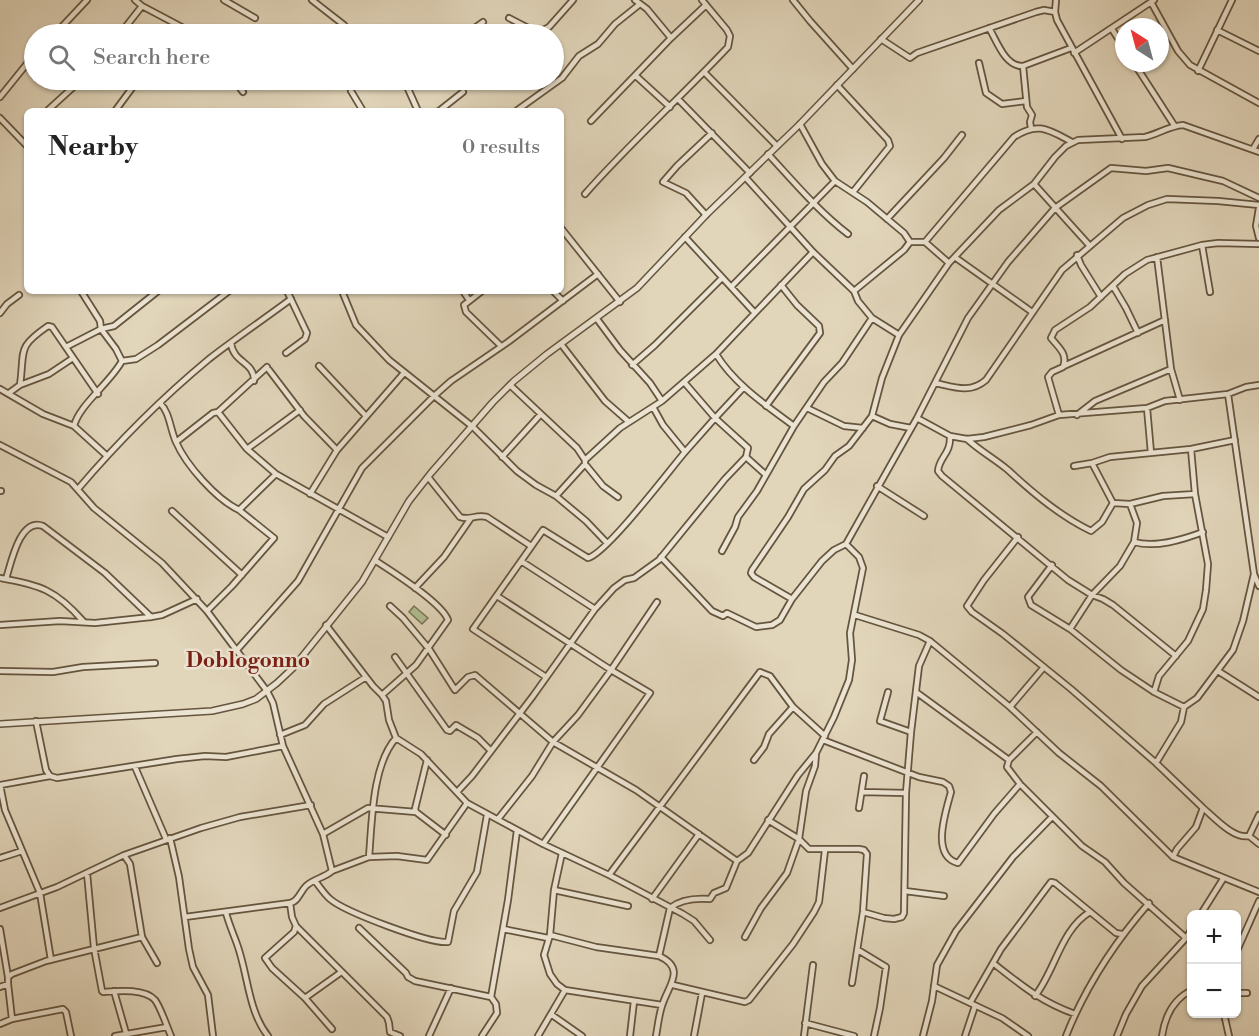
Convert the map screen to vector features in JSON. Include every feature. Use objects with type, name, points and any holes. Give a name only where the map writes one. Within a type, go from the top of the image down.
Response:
[{"type":"street","points":[[64,24],[87,0]]},
{"type":"street","points":[[135,0],[176,24]]},
{"type":"street","points":[[224,0],[255,18]]},
{"type":"street","points":[[312,0],[344,24]]},
{"type":"street","points":[[551,24],[573,0]]},
{"type":"street","points":[[634,0],[653,16],[671,38]]},
{"type":"street","points":[[585,194],[618,157],[728,47],[730,42],[727,30],[702,0]]},
{"type":"street","points":[[793,0],[854,69]]},
{"type":"street","points":[[0,724],[212,711],[243,704],[267,692],[293,668],[362,582],[409,501],[510,385],[637,288],[706,215],[854,69],[919,0]]},
{"type":"street","points":[[1056,0],[1055,12],[1073,51],[1122,139]]},
{"type":"street","points":[[1198,70],[1232,0]]},
{"type":"street","points":[[989,28],[1010,63],[1023,66],[1073,51],[1112,29],[1153,1],[1178,51],[1190,65],[1259,103]]},
{"type":"street","points":[[564,75],[579,56],[598,44],[615,24],[640,4]]},
{"type":"street","points":[[591,121],[706,5]]},
{"type":"street","points":[[128,24],[142,6]]},
{"type":"street","points":[[881,39],[910,58],[917,53],[1036,12],[1044,10],[1055,12]]},
{"type":"street","points":[[509,18],[520,24]]},
{"type":"street","points":[[1112,29],[1115,34]]},
{"type":"street","points":[[1217,30],[1259,51]]},
{"type":"street","points":[[979,63],[986,93],[1002,104],[1026,101]]},
{"type":"street","points":[[1023,66],[1027,107],[1032,115],[1031,128]]},
{"type":"street","points":[[0,97],[24,68]]},
{"type":"street","points":[[704,72],[777,146]]},
{"type":"street","points":[[1140,72],[1174,125]]},
{"type":"street","points":[[636,76],[670,106]]},
{"type":"street","points":[[837,85],[888,140],[890,146],[853,192]]},
{"type":"street","points":[[50,108],[70,90]]},
{"type":"street","points":[[117,108],[131,90]]},
{"type":"street","points":[[410,90],[417,108]]},
{"type":"street","points":[[520,108],[545,90]]},
{"type":"street","points":[[351,91],[361,108]]},
{"type":"street","points":[[443,108],[463,92]]},
{"type":"street","points":[[678,99],[712,133],[790,228],[854,291],[858,301],[872,318],[899,334]]},
{"type":"street","points":[[0,118],[24,143]]},
{"type":"street","points":[[800,124],[822,164],[835,181],[887,219],[904,233],[910,242]]},
{"type":"street","points":[[792,599],[754,577],[753,570],[804,489],[825,470],[835,456],[849,446],[873,416],[882,378],[899,334],[949,263],[999,210],[1034,184],[1055,157],[1072,142],[1078,140],[1122,139],[1155,135],[1174,125],[1193,126],[1256,150],[1259,139]]},
{"type":"street","points":[[925,242],[1014,137],[1031,128],[1048,130],[1072,142]]},
{"type":"street","points":[[706,215],[681,189],[663,182],[676,166],[712,133]]},
{"type":"street","points":[[887,219],[944,158],[962,135]]},
{"type":"street","points":[[768,154],[813,204],[848,234]]},
{"type":"street","points":[[661,557],[712,610],[723,616],[727,613],[756,627],[780,620],[792,599],[822,561],[834,550],[846,544],[917,418],[959,333],[991,284],[1056,208],[1111,168],[1146,171],[1168,168],[1223,181],[1259,198]]},
{"type":"street","points":[[731,287],[835,181]]},
{"type":"street","points":[[1034,184],[1089,245]]},
{"type":"street","points":[[934,383],[967,390],[980,386],[1062,270],[1123,218],[1158,201],[1177,199],[1259,207],[1256,226],[1259,238]]},
{"type":"street","points":[[564,233],[620,302]]},
{"type":"street","points":[[685,237],[754,312]]},
{"type":"street","points":[[910,242],[925,242],[949,263]]},
{"type":"street","points":[[854,291],[904,250],[910,242]]},
{"type":"street","points":[[1063,367],[1066,360],[1065,355],[1051,338],[1052,334],[1101,297],[1136,266],[1157,257],[1218,243],[1259,244]]},
{"type":"street","points":[[1202,246],[1210,292]]},
{"type":"street","points":[[556,496],[585,462],[629,422],[662,401],[716,354],[813,252]]},
{"type":"street","points":[[1077,255],[1101,297]]},
{"type":"street","points":[[1157,257],[1171,369],[1180,400]]},
{"type":"street","points":[[956,258],[1032,312]]},
{"type":"street","points":[[236,651],[298,581],[362,468],[434,396],[478,361],[598,274]]},
{"type":"street","points":[[632,365],[722,278]]},
{"type":"street","points":[[766,406],[820,333],[819,326],[797,305],[782,285]]},
{"type":"street","points":[[1113,286],[1138,333]]},
{"type":"street","points":[[83,294],[100,321],[101,329],[122,361]]},
{"type":"street","points":[[66,347],[101,329],[114,326],[154,294]]},
{"type":"street","points":[[74,426],[79,413],[98,394],[122,361],[136,359],[158,345],[225,294]]},
{"type":"street","points":[[286,352],[302,342],[307,333],[288,294]]},
{"type":"street","points":[[343,294],[356,325],[389,360],[473,427],[502,457],[536,485],[556,496],[586,521],[607,543]]},
{"type":"street","points":[[465,294],[469,300]]},
{"type":"street","points":[[478,294],[464,305],[466,312],[501,346]]},
{"type":"street","points":[[556,294],[563,301]]},
{"type":"street","points":[[0,313],[19,295]]},
{"type":"street","points":[[78,489],[106,456],[192,374],[291,299]]},
{"type":"street","points":[[722,551],[738,517],[757,491],[794,426],[824,382],[842,363],[872,318]]},
{"type":"street","points":[[597,319],[662,401]]},
{"type":"street","points":[[1059,416],[1048,377],[1052,372],[1165,320]]},
{"type":"street","points":[[20,385],[24,349],[28,340],[48,326],[52,327],[98,394]]},
{"type":"street","points":[[231,343],[235,356],[250,369],[254,381]]},
{"type":"street","points":[[561,344],[605,400],[629,422]]},
{"type":"street","points":[[716,354],[744,387],[794,426]]},
{"type":"street","points":[[9,393],[20,385],[49,374],[73,358]]},
{"type":"street","points":[[319,366],[366,416]]},
{"type":"street","points":[[176,442],[213,413],[218,412],[268,368],[300,410],[337,450]]},
{"type":"street","points":[[1077,415],[1095,401],[1171,369]]},
{"type":"street","points":[[310,494],[337,450],[404,373]]},
{"type":"street","points":[[457,792],[472,777],[595,609],[624,580],[634,578],[661,557],[724,479],[746,457],[748,448],[715,418],[684,382]]},
{"type":"street","points":[[510,385],[577,448],[603,486],[618,498]]},
{"type":"street","points":[[917,418],[950,436],[967,439],[993,435],[1059,416],[1147,408],[1165,401],[1228,394],[1259,385]]},
{"type":"street","points":[[546,677],[473,629],[543,530],[588,558],[596,555],[627,523],[685,452],[744,387]]},
{"type":"street","points":[[0,389],[43,414],[74,426],[106,456]]},
{"type":"street","points":[[1228,394],[1254,574],[1259,586]]},
{"type":"street","points":[[160,403],[165,409],[176,442],[197,472],[216,492],[274,538],[207,611]]},
{"type":"street","points":[[653,407],[663,425],[685,452]]},
{"type":"street","points":[[807,408],[844,426],[863,428]]},
{"type":"street","points":[[1147,408],[1151,453]]},
{"type":"street","points":[[247,449],[300,410]]},
{"type":"street","points":[[218,412],[247,449],[276,474],[388,537]]},
{"type":"street","points":[[502,457],[540,415]]},
{"type":"street","points":[[873,416],[890,424],[911,428]]},
{"type":"street","points":[[950,436],[951,444],[938,465],[938,471],[1068,579],[1092,595],[1113,605],[1176,656]]},
{"type":"street","points":[[967,439],[1021,484],[1091,531],[1102,522],[1113,503]]},
{"type":"street","points":[[1074,466],[1110,457],[1191,450],[1235,440]]},
{"type":"street","points":[[0,445],[71,482],[94,508],[162,563],[207,611],[273,703],[282,746],[323,834],[332,872]]},
{"type":"street","points":[[1154,692],[1159,676],[1188,641],[1203,609],[1208,564],[1195,494],[1191,450]]},
{"type":"street","points":[[746,457],[766,475]]},
{"type":"street","points":[[1092,463],[1113,503]]},
{"type":"street","points":[[239,510],[276,474]]},
{"type":"street","points":[[428,477],[460,517],[465,519],[479,515],[487,517],[531,546]]},
{"type":"street","points":[[878,486],[924,516]]},
{"type":"street","points":[[1113,503],[1131,504],[1163,496],[1195,494]]},
{"type":"street","points":[[1070,629],[1092,595],[1120,566],[1134,542],[1137,523],[1131,504]]},
{"type":"street","points":[[172,511],[242,575]]},
{"type":"street","points":[[415,588],[444,557],[471,518]]},
{"type":"street","points":[[6,579],[21,537],[30,525],[36,523],[105,573],[151,617]]},
{"type":"street","points":[[1134,542],[1147,545],[1170,542],[1203,532]]},
{"type":"street","points":[[1018,537],[967,606],[1044,667],[1156,763],[1223,825],[1243,837],[1249,836],[1259,844]]},
{"type":"street","points":[[659,956],[670,908],[675,904],[694,899],[710,898],[726,888],[737,861],[748,853],[798,775],[816,753],[841,701],[849,680],[852,660],[850,633],[862,568],[859,557],[846,544]]},
{"type":"street","points":[[376,561],[415,588],[447,618],[429,649],[408,674],[382,695]]},
{"type":"street","points":[[521,561],[595,609]]},
{"type":"street","points":[[1052,565],[1028,597],[1031,605],[1070,629],[1121,670],[1154,692],[1184,707]]},
{"type":"street","points":[[1156,763],[1181,722],[1184,707],[1197,698],[1233,650],[1254,574]]},
{"type":"street","points":[[0,578],[42,587],[69,606],[83,621]]},
{"type":"street","points":[[497,596],[650,693],[543,844]]},
{"type":"street","points":[[0,625],[95,622],[151,617],[162,615],[197,599]]},
{"type":"street","points":[[498,819],[532,776],[553,742],[578,714],[611,670],[657,602]]},
{"type":"street","points":[[390,606],[429,649],[455,690],[468,677],[475,675],[553,742],[661,806],[737,861]]},
{"type":"street","points":[[855,615],[919,635],[930,642],[1010,707],[1059,753],[1101,786],[1173,857],[1259,892]]},
{"type":"street","points":[[326,626],[386,701],[396,738],[427,760],[467,803],[670,908],[693,921],[710,940]]},
{"type":"street","points":[[863,912],[894,919],[902,917],[904,913],[906,793],[911,732],[919,666],[930,642]]},
{"type":"street","points":[[395,657],[447,730],[450,731],[456,725],[478,738],[490,750]]},
{"type":"street","points":[[0,671],[53,672],[83,667],[155,663]]},
{"type":"street","points":[[1010,707],[1044,667]]},
{"type":"street","points":[[1218,671],[1259,697]]},
{"type":"street","points":[[609,875],[760,672],[770,676],[793,707],[824,738],[919,777],[943,782],[949,786],[951,792],[941,832],[946,854],[950,860],[958,863],[994,814],[1020,784]]},
{"type":"street","points":[[280,735],[305,725],[324,704],[366,677]]},
{"type":"street","points":[[888,692],[880,721],[911,732]]},
{"type":"street","points":[[916,692],[1009,760]]},
{"type":"street","points":[[754,760],[764,747],[769,734],[793,707]]},
{"type":"street","points":[[36,721],[44,767],[50,776]]},
{"type":"street","points":[[1037,732],[1009,760],[1007,767],[1020,784],[1082,846],[1105,862],[1124,883],[1186,938],[1142,986],[1117,1036]]},
{"type":"street","points":[[369,857],[374,809],[385,755],[396,738]]},
{"type":"street","points":[[51,960],[40,893],[5,810],[0,785],[184,758],[226,757],[282,746]]},
{"type":"street","points":[[745,937],[761,908],[787,873],[799,839],[806,791],[815,766],[816,753]]},
{"type":"street","points":[[416,812],[415,805],[425,775],[427,760]]},
{"type":"street","points":[[135,767],[168,839],[193,967],[208,995],[213,1036]]},
{"type":"street","points":[[859,808],[864,776]]},
{"type":"street","points":[[862,792],[906,793]]},
{"type":"street","points":[[185,917],[290,903],[296,901],[307,886],[315,881],[369,857],[397,856],[427,860],[467,803]]},
{"type":"street","points":[[0,908],[87,873],[124,855],[168,839],[240,817],[311,805]]},
{"type":"street","points":[[323,834],[368,808],[416,812],[446,835]]},
{"type":"street","points":[[1173,857],[1196,827],[1203,808]]},
{"type":"street","points":[[315,881],[328,898],[342,907],[420,938],[448,942],[454,911],[477,872],[487,815]]},
{"type":"street","points":[[1249,836],[1259,815]]},
{"type":"street","points":[[923,1036],[933,1001],[937,965],[956,932],[1014,857],[1052,817]]},
{"type":"street","points":[[768,820],[799,839],[810,849],[859,849],[864,850],[867,854],[863,912],[852,983]]},
{"type":"street","points":[[482,1036],[497,1013],[496,1004],[491,996],[517,830]]},
{"type":"street","points":[[652,899],[699,834]]},
{"type":"street","points":[[673,985],[744,1002],[749,1000],[793,944],[814,912],[819,902],[825,850]]},
{"type":"street","points":[[0,858],[22,851]]},
{"type":"street","points":[[562,853],[544,955],[557,984],[565,990],[662,1005]]},
{"type":"street","points":[[124,855],[130,864],[142,937],[157,963]]},
{"type":"street","points":[[87,873],[94,948],[102,991],[142,994],[154,1000],[171,1036]]},
{"type":"street","points":[[1204,910],[1223,879]]},
{"type":"street","points":[[965,1036],[973,1004],[993,963],[1051,882],[1116,933],[1122,934]]},
{"type":"street","points":[[554,890],[628,906]]},
{"type":"street","points":[[905,891],[944,896]]},
{"type":"street","points":[[1241,942],[1259,901]]},
{"type":"street","points":[[290,903],[292,918],[296,926],[340,973],[387,1017],[390,1032],[400,1036]]},
{"type":"street","points":[[1066,1036],[1075,1014],[1122,934],[1149,903]]},
{"type":"street","points":[[1035,996],[1060,948],[1081,917],[1090,912]]},
{"type":"street","points":[[226,913],[258,1018],[262,1029],[268,1036]]},
{"type":"street","points":[[296,926],[292,935],[266,958],[272,968],[305,998],[332,1029]]},
{"type":"street","points":[[359,928],[408,977],[415,981],[491,996]]},
{"type":"street","points":[[0,929],[12,1018]]},
{"type":"street","points":[[503,929],[659,956],[672,965],[673,985],[662,1005],[657,1036]]},
{"type":"street","points":[[8,977],[51,960],[142,937]]},
{"type":"street","points":[[858,950],[886,967],[874,1036]]},
{"type":"street","points":[[993,963],[1035,996],[1055,1007],[1075,1014]]},
{"type":"street","points":[[804,1036],[813,965]]},
{"type":"street","points":[[305,998],[340,973]]},
{"type":"street","points":[[0,987],[8,984]]},
{"type":"street","points":[[934,986],[1002,1018],[1028,1036]]},
{"type":"street","points":[[429,1036],[451,988]]},
{"type":"street","points":[[538,1036],[565,990]]},
{"type":"street","points":[[114,991],[126,1035]]},
{"type":"street","points":[[694,1036],[702,993]]},
{"type":"street","points":[[1162,1036],[1164,1018],[1179,998],[1187,993]]},
{"type":"street","points":[[1241,993],[1247,993]]},
{"type":"street","points":[[630,1036],[634,1001]]},
{"type":"street","points":[[0,1024],[12,1018],[63,1009],[66,1012],[71,1036]]},
{"type":"street","points":[[552,1015],[582,1036]]},
{"type":"street","points":[[1225,1018],[1229,1036]]},
{"type":"street","points":[[805,1023],[854,1036]]},
{"type":"street","points":[[116,1036],[167,1027]]},
{"type":"green space","points":[[414,606],[428,618],[422,624],[409,612]]},
{"type":"district","name":"Doblogonno","points":[[248,660]]}]
